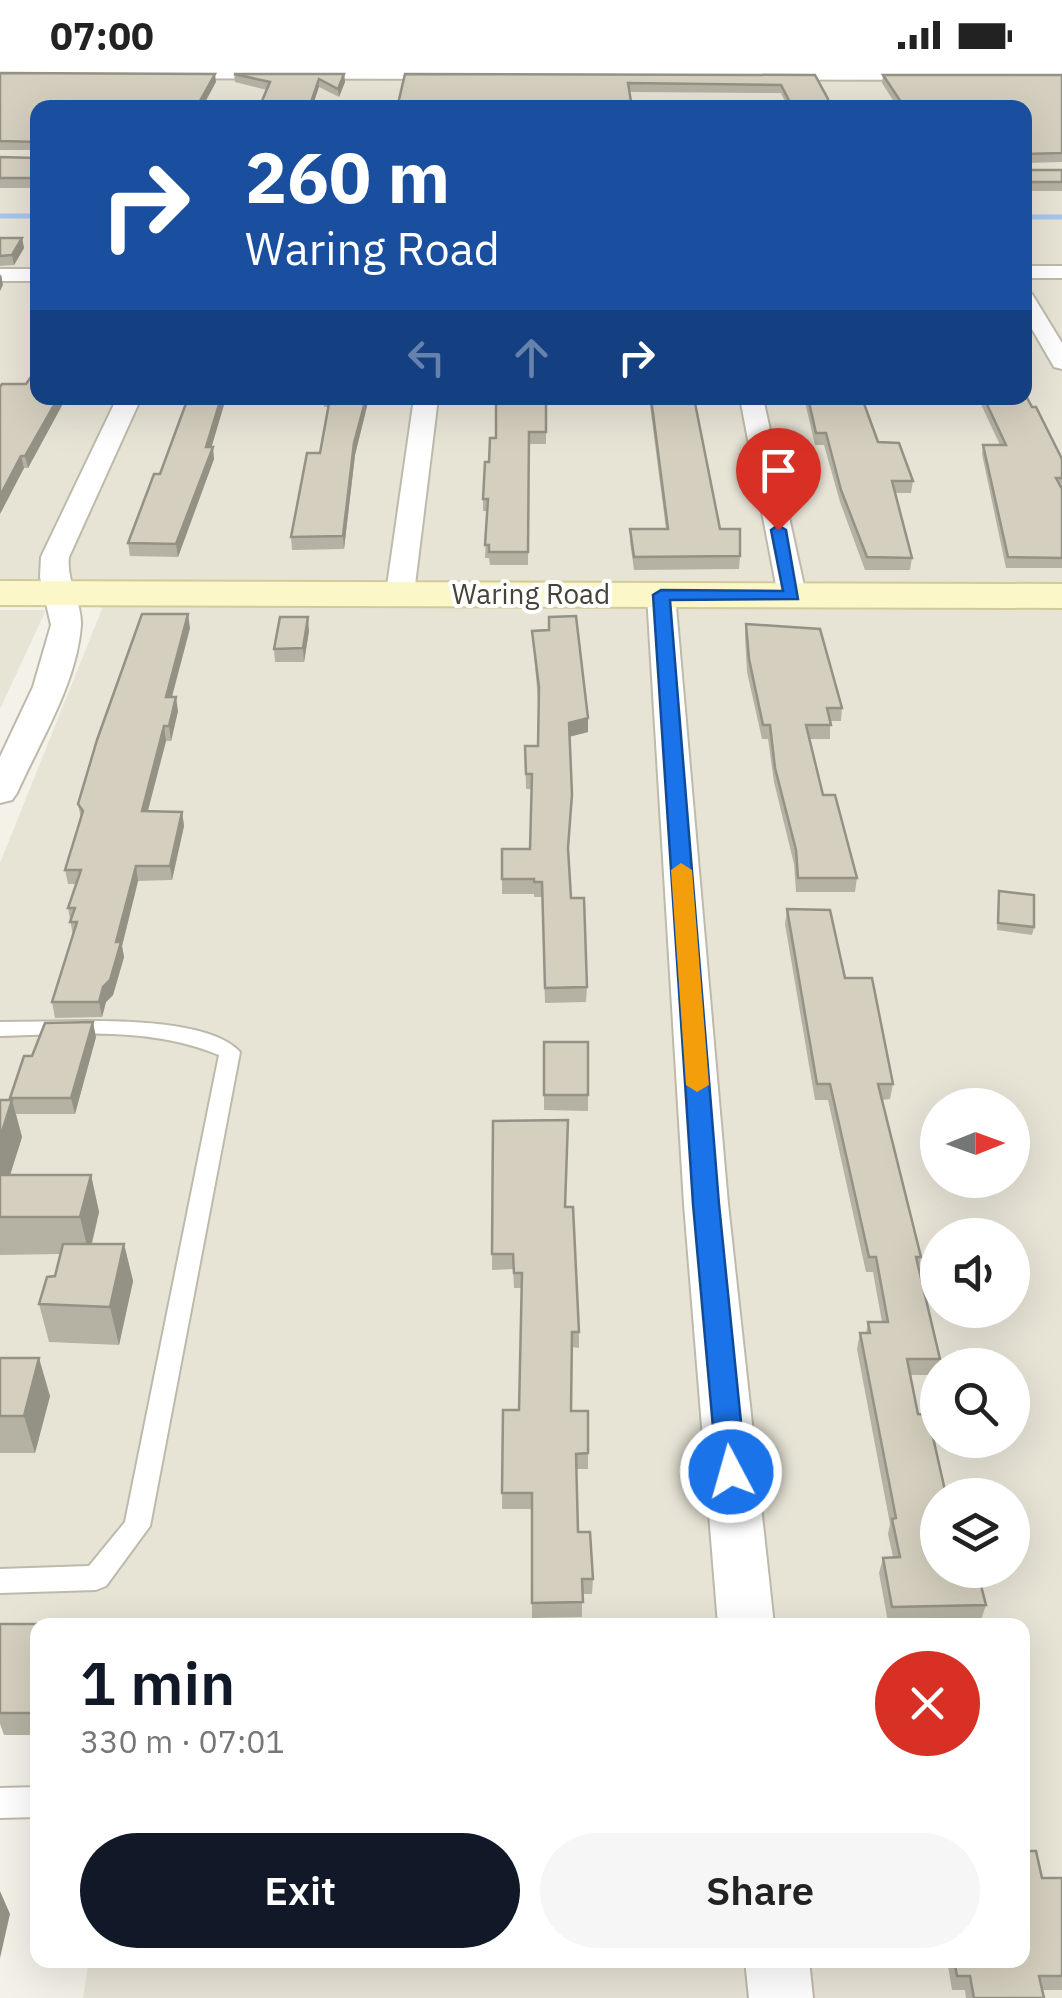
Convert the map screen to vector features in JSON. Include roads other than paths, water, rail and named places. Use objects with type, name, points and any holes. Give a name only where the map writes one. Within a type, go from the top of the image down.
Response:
[{"type":"street","points":[[843,72],[853,91]]},
{"type":"street","points":[[0,73],[1062,75]]},
{"type":"street","points":[[224,94],[235,74]]},
{"type":"street","points":[[1034,75],[1053,96]]},
{"type":"street","points":[[1032,272],[1062,272]]},
{"type":"street","points":[[0,275],[30,276]]},
{"type":"street","points":[[1032,310],[1062,362]]},
{"type":"street","points":[[0,793],[61,648],[66,618],[52,582],[55,558],[126,405]]},
{"type":"street","points":[[400,593],[425,405]]},
{"type":"street","points":[[752,405],[792,596]]},
{"type":"street","name":"Waring Road","points":[[0,593],[1062,596]]},
{"type":"street","points":[[661,595],[706,1204],[745,1618]]},
{"type":"street","points":[[778,1968],[780,1998]]},
{"type":"lane","points":[[0,1029],[163,1029],[198,1036],[230,1052],[137,1526],[96,1578],[0,1581]]},
{"type":"lane","points":[[0,1803],[30,1802]]},
{"type":"waterway","points":[[0,216],[30,216]]},
{"type":"waterway","points":[[1032,217],[1062,217]]}]
